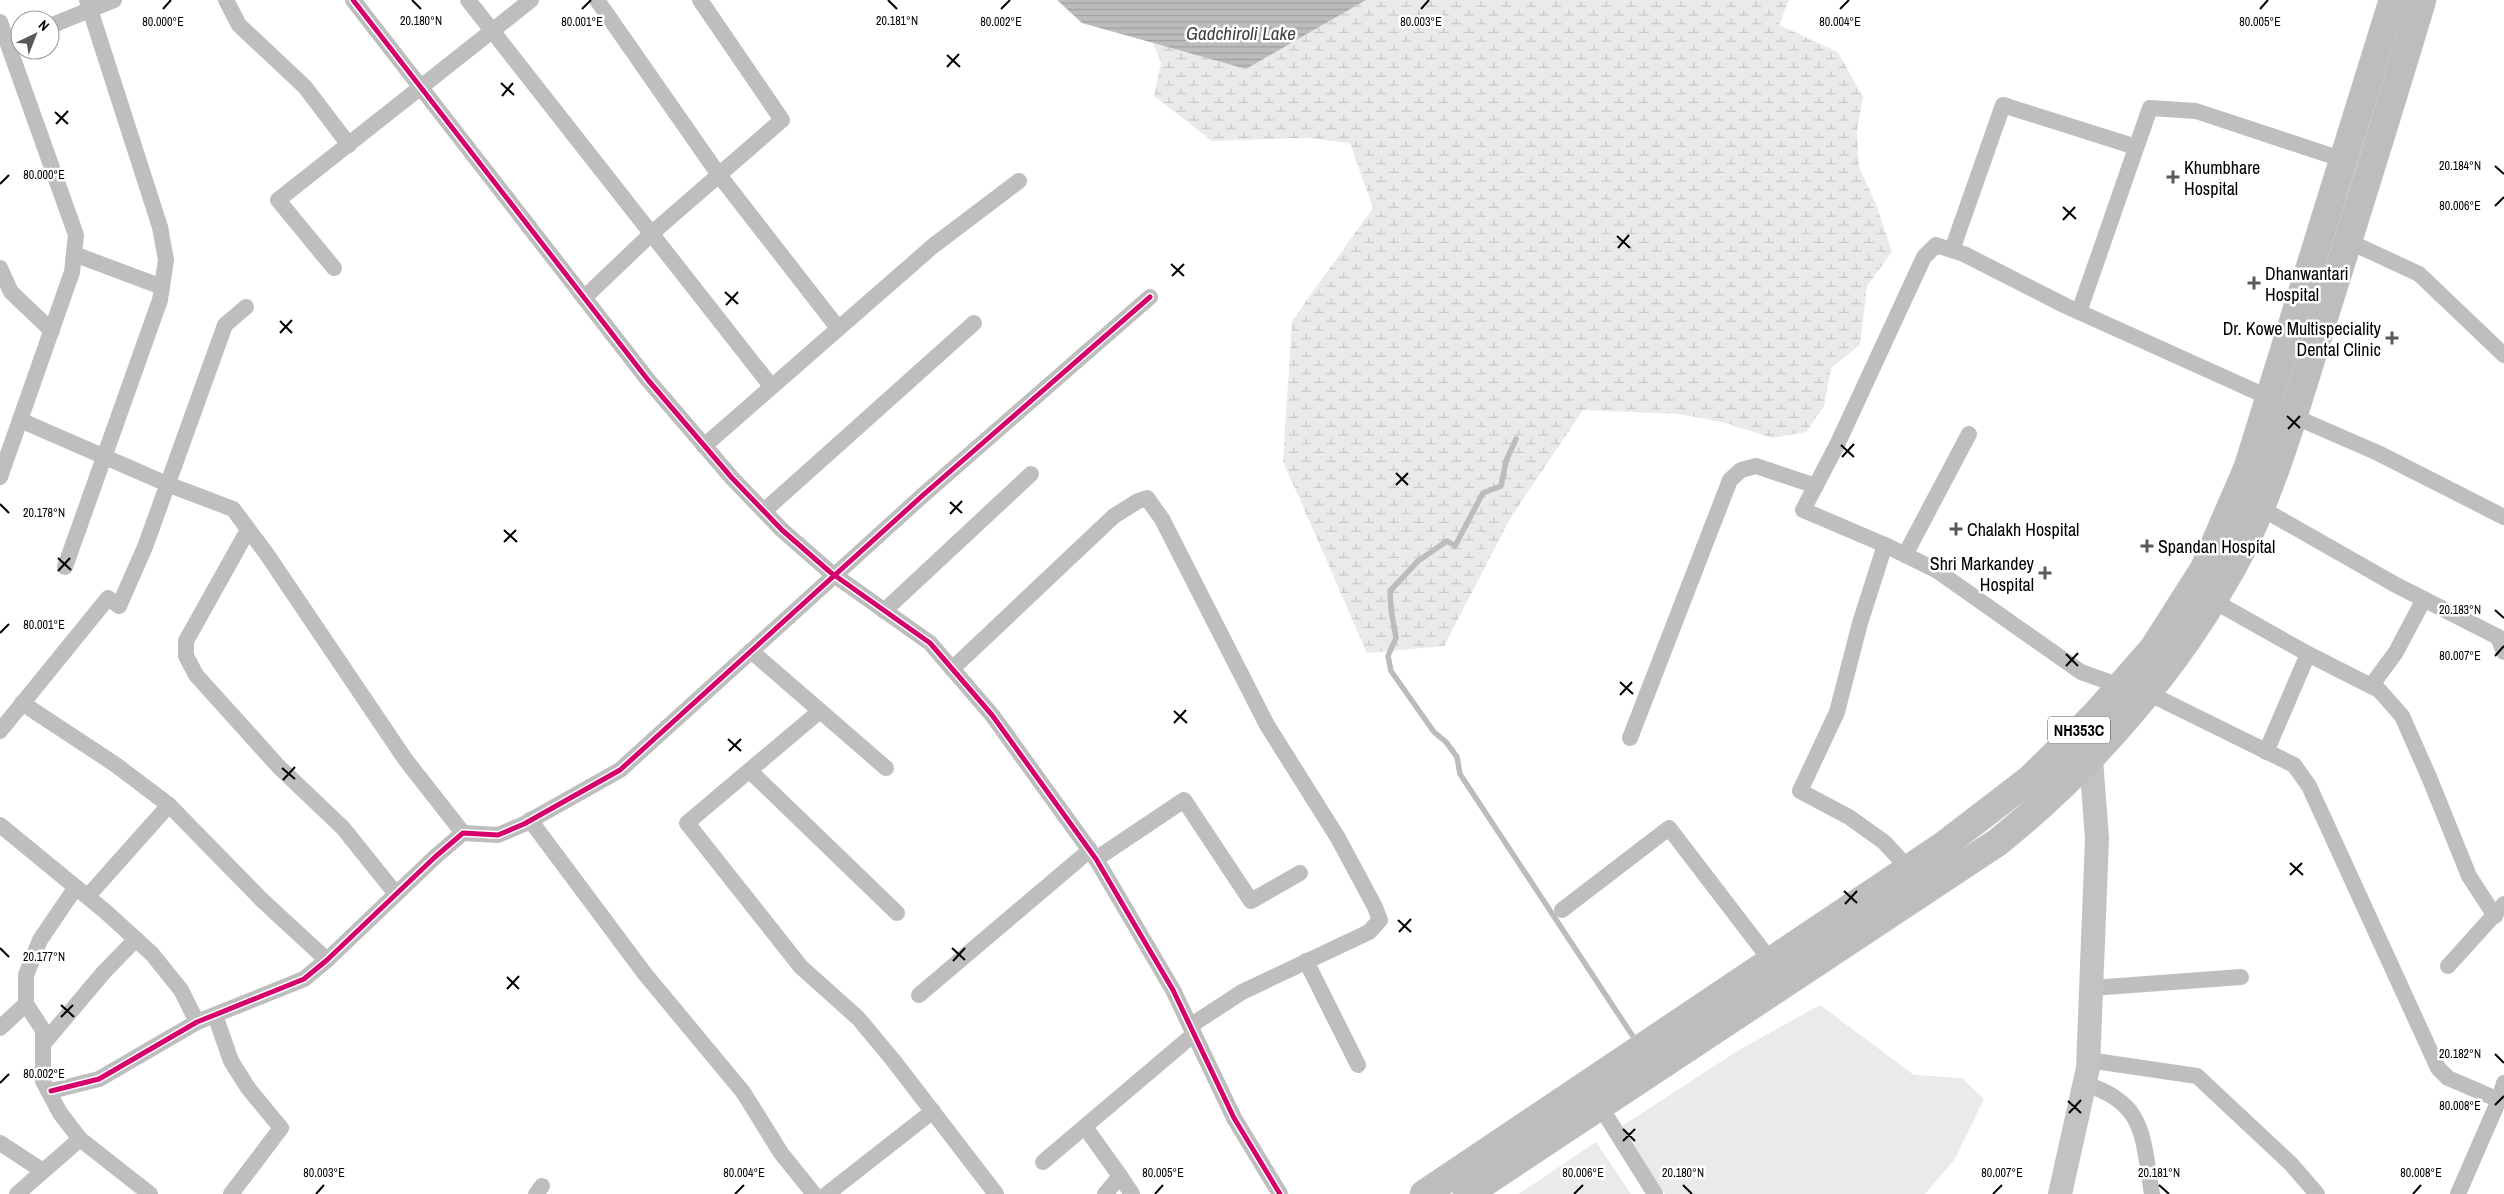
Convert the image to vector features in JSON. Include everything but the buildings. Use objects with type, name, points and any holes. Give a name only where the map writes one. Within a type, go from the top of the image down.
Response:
[{"type":"highway","name":"NH353C","points":[[1424,1194],[1944,846],[2030,779],[2095,715],[2152,649],[2204,569],[2248,467],[2393,0]]},
{"type":"highway","name":"NH353C","points":[[1467,1194],[1998,842],[2041,808],[2091,759],[2148,694],[2190,637],[2232,567],[2259,507],[2293,416],[2422,0]]},
{"type":"street","points":[[60,21],[89,5],[114,0]]},
{"type":"street","points":[[226,0],[239,24],[304,87],[349,145]]},
{"type":"street","points":[[352,0],[648,380],[704,446],[764,511],[835,576],[930,644],[992,715],[1093,855],[1173,990],[1234,1118],[1280,1194]]},
{"type":"street","points":[[468,0],[771,386]]},
{"type":"street","points":[[334,268],[278,200],[349,145],[419,86],[492,32],[531,0]]},
{"type":"street","points":[[597,0],[719,175],[838,328]]},
{"type":"street","points":[[584,298],[651,234],[782,120],[700,0]]},
{"type":"street","points":[[65,567],[160,300],[166,260],[160,228],[89,5]]},
{"type":"street","points":[[0,22],[10,35]]},
{"type":"street","points":[[0,477],[72,272],[76,235],[20,60]]},
{"type":"street","points":[[1952,250],[2003,105],[2136,147]]},
{"type":"street","points":[[2079,312],[2150,108],[2196,111],[2344,160]]},
{"type":"street","points":[[704,446],[933,246],[1019,182]]},
{"type":"street","points":[[2348,241],[2419,274],[2504,355]]},
{"type":"street","points":[[2120,686],[2081,672],[1936,570],[1885,545],[1803,510],[1850,418],[1924,257],[1936,245],[1952,250],[2079,312],[2270,398]]},
{"type":"street","points":[[74,254],[162,287]]},
{"type":"street","points":[[0,268],[11,292],[52,331]]},
{"type":"street","points":[[50,1091],[99,1079],[197,1022],[304,979],[464,833],[498,835],[530,820],[620,770],[835,576],[1150,297]]},
{"type":"street","points":[[0,730],[108,598],[119,606],[145,547],[225,325],[246,307]]},
{"type":"street","points":[[764,511],[974,323]]},
{"type":"street","points":[[2293,416],[2378,453],[2504,517]]},
{"type":"street","points":[[20,420],[167,484],[233,509],[406,759],[464,833]]},
{"type":"street","points":[[1905,555],[1969,434]]},
{"type":"street","points":[[1630,738],[1730,480],[1741,470],[1756,466],[1816,486]]},
{"type":"street","points":[[884,611],[1031,474]]},
{"type":"street","points":[[952,669],[1114,516],[1138,501],[1147,498],[1162,519],[1267,725],[1334,830],[1380,920],[1369,932],[1242,992],[1192,1030],[1043,1162]]},
{"type":"street","points":[[2259,507],[2424,600],[2498,637],[2504,652]]},
{"type":"street","points":[[248,530],[186,641],[186,656],[196,675],[279,767],[343,828],[396,894]]},
{"type":"street","points":[[1885,545],[1860,623],[1837,712],[1800,791],[1863,827],[1884,842],[1909,869]]},
{"type":"street","points":[[2212,600],[2308,654],[2379,690],[2402,716],[2470,876],[2500,910],[2448,966]]},
{"type":"street","points":[[2371,686],[2396,652],[2424,600]]},
{"type":"street","points":[[751,651],[886,768]]},
{"type":"street","points":[[2266,752],[2308,654]]},
{"type":"street","points":[[2148,694],[2294,765],[2309,786],[2438,1068],[2448,1078],[2499,1100]]},
{"type":"street","points":[[22,703],[116,765],[169,805],[261,899],[327,960]]},
{"type":"street","points":[[820,711],[687,823],[801,967],[858,1018],[933,1111],[996,1194]]},
{"type":"street","points":[[2060,1194],[2088,1060],[2097,838],[2091,759]]},
{"type":"street","points":[[750,771],[897,913]]},
{"type":"street","points":[[918,995],[1093,855],[1184,800],[1251,901],[1300,873]]},
{"type":"street","points":[[150,1194],[80,1139],[60,1113],[43,1081],[43,1030],[26,1004],[26,975],[40,940],[82,892],[169,805]]},
{"type":"street","points":[[530,820],[646,974],[743,1092],[781,1153],[814,1194]]},
{"type":"street","points":[[0,825],[82,892],[152,954],[181,990],[197,1022]]},
{"type":"street","points":[[1562,910],[1669,828],[1771,961]]},
{"type":"street","points":[[44,1043],[104,972],[136,939]]},
{"type":"street","points":[[1306,961],[1358,1065]]},
{"type":"street","points":[[2092,988],[2241,977]]},
{"type":"street","points":[[0,1028],[26,1004]]},
{"type":"street","points":[[215,1015],[231,1061],[248,1088],[281,1128],[231,1194]]},
{"type":"street","points":[[2088,1060],[2197,1076],[2291,1164],[2317,1194]]},
{"type":"street","points":[[2458,1194],[2499,1100],[2504,1083]]},
{"type":"street","points":[[2084,1084],[2106,1090],[2128,1106],[2139,1123],[2152,1194]]},
{"type":"street","points":[[1600,1106],[1655,1194]]},
{"type":"street","points":[[827,1194],[933,1111]]},
{"type":"street","points":[[1085,1126],[1132,1194]]},
{"type":"street","points":[[17,1194],[80,1139]]},
{"type":"street","points":[[0,1143],[42,1172]]},
{"type":"street","points":[[1105,1194],[1120,1176]]},
{"type":"green space","points":[[1366,0],[1789,0],[1779,25],[1838,52],[1863,97],[1857,131],[1859,167],[1876,204],[1892,252],[1867,286],[1860,345],[1831,368],[1824,406],[1806,432],[1773,438],[1725,423],[1680,414],[1583,410],[1511,517],[1444,646],[1367,653],[1283,461],[1292,321],[1373,208],[1350,143],[1306,138],[1212,141],[1154,96],[1161,63],[1153,43],[1246,69]]},
{"type":"green space","points":[[1820,1005],[1914,1075],[1962,1078],[1984,1099],[1955,1159],[1925,1194],[1665,1194],[1619,1128],[1739,1050]]},
{"type":"green space","points":[[1596,1142],[1631,1194],[1519,1194]]},
{"type":"water","name":"Gadchiroli Lake","points":[[1057,0],[1366,0],[1246,69],[1082,23]]},
{"type":"waterway","points":[[1516,439],[1506,461],[1501,486],[1483,493],[1455,546],[1447,541],[1418,561],[1390,591],[1396,638],[1388,656],[1391,671],[1434,732],[1446,742],[1457,757],[1460,774],[1636,1041]]},
{"type":"cycle path","points":[[353,0],[648,380],[732,478],[782,530],[830,572],[930,643],[992,715],[1096,859],[1173,990],[1234,1118],[1280,1194]]},
{"type":"cycle path","points":[[51,1091],[99,1079],[197,1022],[304,979],[327,960],[435,857],[463,833],[498,835],[524,824],[620,770],[922,496],[1150,297]]},
{"type":"place","name":"Khumbhare Hospital","points":[[2173,177]]},
{"type":"place","name":"Dhanwantari Hospital","points":[[2254,283]]},
{"type":"place","name":"Dr. Kowe Multispeciality Dental Clinic","points":[[2392,338]]},
{"type":"place","name":"Chalakh Hospital","points":[[1956,529]]},
{"type":"place","name":"Spandan Hospital","points":[[2147,546]]},
{"type":"place","name":"Shri Markandey Hospital","points":[[2045,573]]}]
